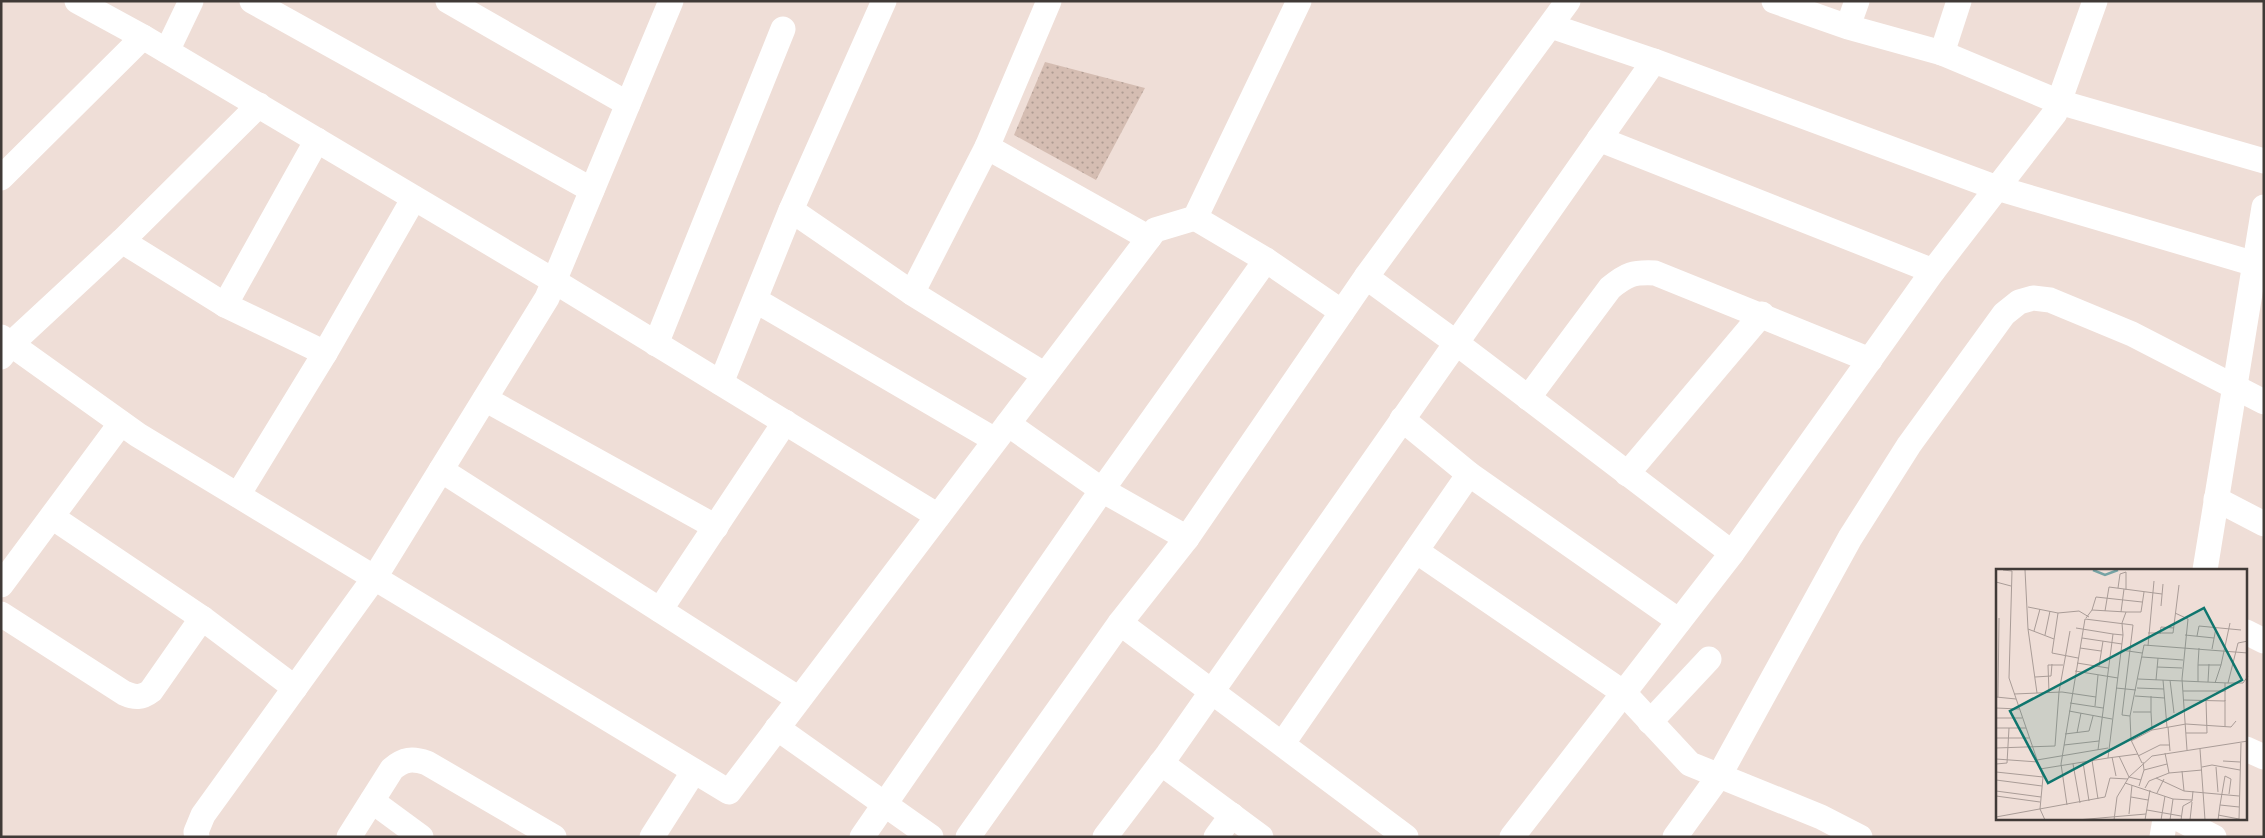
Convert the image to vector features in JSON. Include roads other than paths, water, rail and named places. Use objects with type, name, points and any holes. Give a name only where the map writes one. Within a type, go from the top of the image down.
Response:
[{"type":"street","points":[[77,1],[143,36],[554,281],[938,516]]},
{"type":"street","points":[[167,51],[191,1]]},
{"type":"street","points":[[252,1],[592,190]]},
{"type":"street","points":[[448,1],[628,104]]},
{"type":"street","points":[[197,837],[196,832],[203,815],[375,578],[547,298],[671,1]]},
{"type":"street","points":[[721,383],[791,210],[884,1]]},
{"type":"street","points":[[912,293],[987,147],[1049,1]]},
{"type":"street","points":[[1195,218],[1299,1]]},
{"type":"street","points":[[968,837],[1120,623],[1187,538],[1366,277],[1568,1]]},
{"type":"street","points":[[1774,1],[1848,26],[1942,53],[2059,102],[2264,161]]},
{"type":"street","points":[[1848,26],[1857,1]]},
{"type":"street","points":[[1942,53],[1960,1]]},
{"type":"street","points":[[1512,837],[1732,553],[1933,271],[2055,113],[2095,1]]},
{"type":"street","points":[[1551,26],[1654,61],[1997,188],[2259,248]]},
{"type":"street","points":[[656,344],[783,29]]},
{"type":"street","points":[[1,178],[143,36]]},
{"type":"street","points":[[1105,837],[1213,690],[1455,342],[1654,61]]},
{"type":"street","points":[[259,105],[122,241],[5,346],[121,423],[729,792],[1155,230],[1195,218],[1266,260],[1342,312]]},
{"type":"street","points":[[1599,139],[1933,271]]},
{"type":"street","points":[[224,305],[317,140]]},
{"type":"street","points":[[987,147],[1149,238]]},
{"type":"street","points":[[238,495],[325,353],[414,198]]},
{"type":"street","points":[[2205,569],[2234,386],[2259,248],[2264,207]]},
{"type":"street","points":[[791,210],[912,293],[1045,375]]},
{"type":"street","points":[[122,241],[224,305],[325,353]]},
{"type":"street","points":[[862,837],[886,805],[1102,490],[1266,260]]},
{"type":"street","points":[[1528,398],[1610,288],[1625,276],[1637,272],[1655,273],[1762,314],[1870,360]]},
{"type":"street","points":[[1366,277],[1455,342],[1732,553]]},
{"type":"street","points":[[1675,837],[1719,776],[1850,538],[1909,445],[2004,314],[2019,302],[2033,298],[2050,300],[2132,334],[2264,402]]},
{"type":"street","points":[[755,300],[1002,432],[1187,538]]},
{"type":"street","points":[[1627,474],[1762,314]]},
{"type":"street","points":[[484,399],[716,527]]},
{"type":"street","points":[[1402,419],[1469,474],[1679,622]]},
{"type":"street","points":[[660,610],[785,422]]},
{"type":"street","points":[[1,585],[121,423]]},
{"type":"street","points":[[441,470],[799,699]]},
{"type":"street","points":[[1284,743],[1469,474]]},
{"type":"street","points":[[2216,499],[2264,524]]},
{"type":"street","points":[[52,517],[202,618],[295,688]]},
{"type":"street","points":[[1416,551],[1624,693],[1690,764],[1719,776],[1817,827],[1860,837]]},
{"type":"street","points":[[1,614],[124,693],[137,697],[151,691],[202,618]]},
{"type":"street","points":[[1120,623],[1284,743],[1406,837]]},
{"type":"street","points":[[2248,633],[2264,641]]},
{"type":"street","points":[[1650,722],[1709,659]]},
{"type":"street","points":[[777,728],[931,837]]},
{"type":"street","points":[[2248,750],[2264,757]]},
{"type":"street","points":[[349,837],[392,770],[401,762],[418,760],[428,763],[517,828],[554,837]]},
{"type":"street","points":[[1161,763],[1261,837]]},
{"type":"street","points":[[652,837],[694,771]]},
{"type":"street","points":[[372,801],[422,837]]},
{"type":"street","points":[[1216,837],[1232,815]]},
{"type":"street","points":[[2162,837],[2165,820]]},
{"type":"street","points":[[2181,820],[2214,837]]}]
